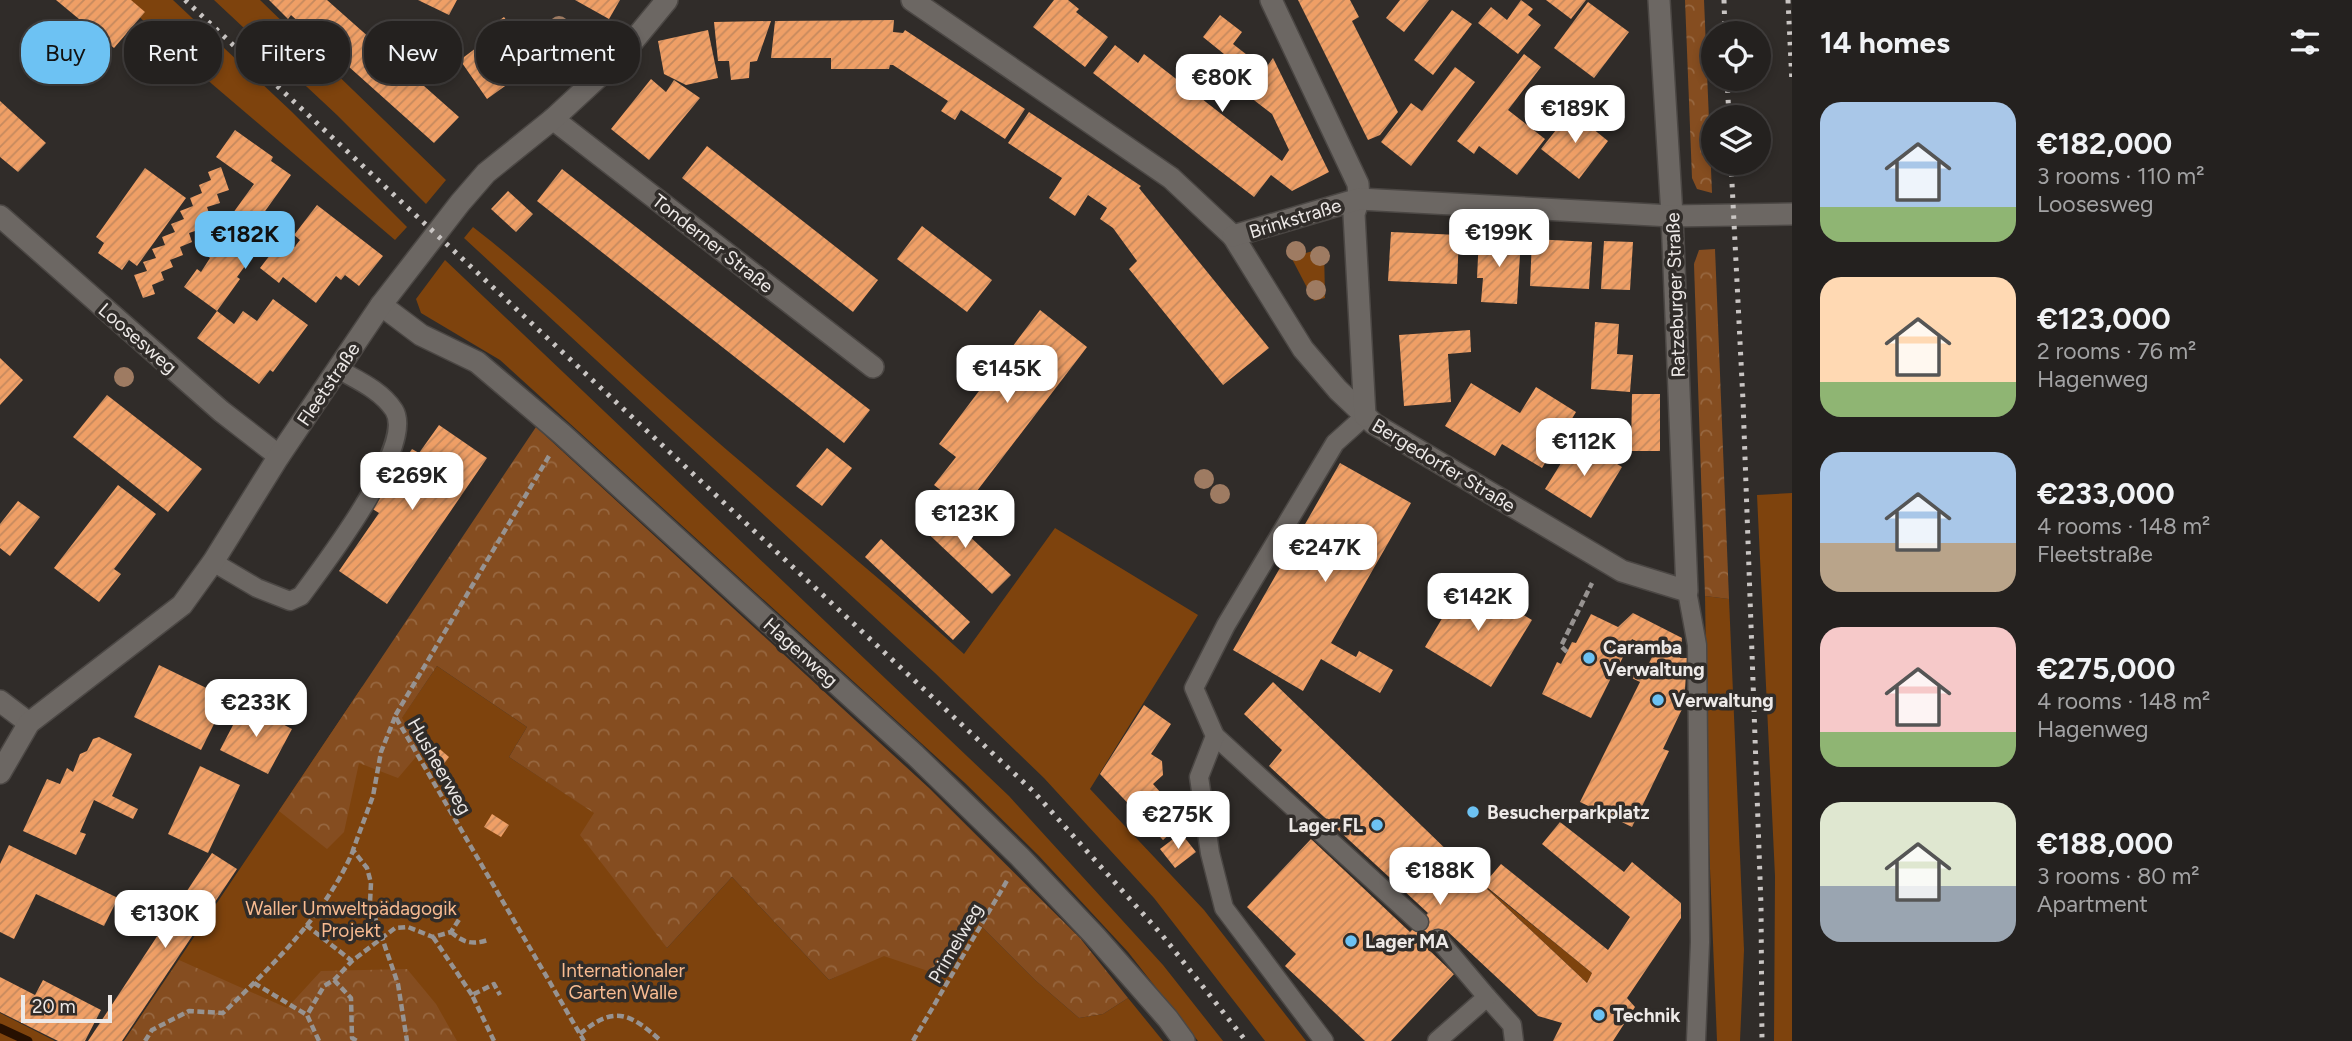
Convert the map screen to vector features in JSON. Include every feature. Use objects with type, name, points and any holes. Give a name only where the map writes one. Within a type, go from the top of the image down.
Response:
[{"type":"street","name":"Fleetstraße","points":[[0,773],[29,723],[182,605],[381,305],[460,202],[486,173],[553,120],[620,57],[667,0]]},
{"type":"street","name":"Brinkstraße","points":[[912,0],[1171,178],[1233,236],[1359,199],[1672,216],[1792,214]]},
{"type":"street","points":[[1271,0],[1358,184],[1359,199],[1353,214],[1365,416]]},
{"type":"street","name":"Ratzeburger Straße","points":[[1659,0],[1672,216],[1687,590]]},
{"type":"street","name":"Tonderner Straße","points":[[553,120],[873,367]]},
{"type":"street","name":"Loosesweg","points":[[0,216],[221,411],[279,456]]},
{"type":"street","name":"Bergedorfer Straße","points":[[1233,236],[1304,349],[1338,390],[1374,424],[1622,570],[1687,590]]},
{"type":"street","name":"Hagenweg","points":[[381,305],[421,335],[477,362],[562,434],[915,755],[1020,857],[1095,936],[1184,1041]]},
{"type":"street","points":[[0,701],[29,723]]},
{"type":"lane","points":[[213,562],[257,588],[289,601],[301,596],[349,527],[392,452],[398,430],[394,410],[377,392],[338,369]]},
{"type":"lane","points":[[1365,416],[1335,443],[1226,625],[1194,688],[1215,736],[1419,922]]},
{"type":"lane","points":[[1687,590],[1698,666],[1700,942],[1696,1041]]},
{"type":"lane","points":[[1215,736],[1199,777],[1210,853],[1224,908],[1324,1041]]},
{"type":"lane","points":[[1438,939],[1512,1025],[1514,1041]]},
{"type":"lane","points":[[1437,1041],[1488,997]]},
{"type":"path","name":"Husheerweg","points":[[562,434],[395,716],[584,1041]]},
{"type":"path","points":[[1567,652],[1561,646],[1604,560]]},
{"type":"path","points":[[145,1041],[152,1030],[189,1011],[223,1013],[254,983],[320,908],[344,872],[353,850],[373,796],[381,752],[395,716]]},
{"type":"path","points":[[353,850],[368,868],[371,883],[370,903],[398,984],[407,1041]]},
{"type":"path","name":"Primelweg","points":[[913,1041],[1020,857]]},
{"type":"path","points":[[433,937],[451,932],[460,918]]},
{"type":"path","points":[[306,925],[352,961]]},
{"type":"path","points":[[307,1015],[324,986],[334,980],[352,961],[395,928],[408,927],[433,937],[472,995],[494,1041]]},
{"type":"path","points":[[451,932],[474,945],[488,940]]},
{"type":"path","points":[[334,980],[351,998],[352,1040]]},
{"type":"path","points":[[254,983],[307,1015],[319,1041]]},
{"type":"path","points":[[472,995],[494,984],[500,995]]},
{"type":"path","points":[[580,1034],[588,1027],[617,1014],[628,1016],[644,1025],[661,1041]]},
{"type":"green space","points":[[121,0],[173,0],[195,21],[144,21]]},
{"type":"green space","points":[[214,0],[260,0],[282,21],[236,21]]},
{"type":"green space","points":[[1685,0],[1704,0],[1705,21],[1701,21],[1701,91],[1708,91],[1708,105],[1701,105],[1701,175],[1711,175],[1712,193],[1697,189],[1692,178]]},
{"type":"green space","points":[[222,46],[236,59],[236,84],[262,84],[407,227],[395,240],[212,84],[222,84]]},
{"type":"green space","points":[[304,84],[347,84],[446,180],[426,204]]},
{"type":"green space","points":[[473,227],[964,654],[1055,528],[1198,615],[1090,789],[1204,910],[1306,1041],[1265,1041],[1154,898],[1044,778],[935,673],[464,238]]},
{"type":"green space","points":[[1324,248],[1325,298],[1314,301],[1291,257]]},
{"type":"green space","points":[[1715,249],[1729,599],[1705,596],[1694,264],[1699,250]]},
{"type":"green space","points":[[445,260],[1009,796],[1163,965],[1223,1041],[1198,1041],[1128,952],[1039,856],[965,783],[500,360],[421,313],[416,299]]},
{"type":"green space","points":[[536,427],[929,788],[1080,938],[1128,998],[1103,1014],[1079,1018],[1035,980],[969,914],[934,973],[884,956],[829,980],[732,877],[667,948],[580,835],[594,813],[509,757],[527,727],[437,666],[402,718],[421,751],[398,778],[359,763],[344,832],[327,849],[279,811]]},
{"type":"green space","points":[[1792,493],[1792,1041],[1774,1041],[1775,876],[1757,495]]},
{"type":"green space","points":[[1705,596],[1729,599],[1744,950],[1740,1041],[1717,1041],[1709,844]]},
{"type":"green space","points":[[437,666],[527,727],[509,757],[595,813],[667,948],[732,877],[829,980],[969,914],[1035,980],[1079,1018],[1103,1014],[1128,998],[1163,1041],[124,1041],[362,687],[421,751],[401,719]]},
{"type":"green space","points":[[1483,885],[1592,973],[1587,983]]},
{"type":"green space","points":[[179,960],[287,1008],[321,971],[407,969],[436,1004],[457,1041],[124,1041]]},
{"type":"green space","points":[[0,1013],[55,1041],[0,1041]]},
{"type":"building","points":[[56,0],[131,0],[145,12],[137,21],[124,21],[124,36],[114,48],[110,45],[110,21],[81,21]]},
{"type":"building","points":[[269,0],[327,0],[364,33],[364,80],[350,68],[350,21],[298,21],[291,15],[288,19]]},
{"type":"building","points":[[418,0],[457,0],[449,15]]},
{"type":"building","points":[[575,0],[620,0],[609,19]]},
{"type":"building","points":[[1054,0],[1068,0],[1079,9],[1076,12],[1108,37],[1085,67],[1033,27]]},
{"type":"building","points":[[1298,0],[1350,0],[1359,17],[1352,21],[1398,112],[1380,135],[1368,140]]},
{"type":"building","points":[[1400,0],[1429,0],[1404,32],[1386,18]]},
{"type":"building","points":[[1521,0],[1533,9],[1528,15],[1541,25],[1518,54],[1478,23],[1491,7],[1507,20]]},
{"type":"building","points":[[1546,0],[1586,0],[1571,19]]},
{"type":"building","points":[[1588,2],[1629,32],[1594,78],[1554,48]]},
{"type":"building","points":[[1452,10],[1472,24],[1433,75],[1414,60]]},
{"type":"building","points":[[1220,15],[1242,32],[1233,44],[1265,69],[1273,58],[1329,172],[1292,191],[1271,175],[1254,197],[1093,73],[1115,45],[1138,63],[1144,54],[1282,161],[1289,150],[1272,114],[1246,94],[1248,90],[1215,65],[1224,54],[1203,37]]},
{"type":"building","points":[[894,20],[893,32],[903,33],[905,30],[1025,109],[1005,139],[961,110],[955,120],[941,111],[948,101],[893,65],[890,65],[889,69],[831,69],[831,58],[771,58],[775,21]]},
{"type":"building","points":[[771,21],[757,61],[750,62],[749,78],[731,80],[729,61],[718,61],[714,22]]},
{"type":"building","points":[[708,30],[718,78],[686,85],[664,74],[658,41]]},
{"type":"building","points":[[476,48],[476,83],[462,63],[462,58]]},
{"type":"building","points":[[1524,54],[1541,67],[1508,110],[1545,139],[1517,175],[1479,146],[1474,154],[1457,141]]},
{"type":"building","points":[[1455,67],[1475,82],[1411,166],[1381,142],[1411,103],[1422,111]]},
{"type":"building","points":[[651,79],[666,92],[674,80],[700,98],[649,160],[611,129]]},
{"type":"building","points":[[368,84],[422,84],[459,117],[434,143]]},
{"type":"building","points":[[477,84],[508,84],[487,99]]},
{"type":"building","points":[[0,101],[46,143],[18,172],[0,157]]},
{"type":"building","points":[[1571,111],[1608,141],[1579,179],[1541,149]]},
{"type":"building","points":[[1029,112],[1141,186],[1139,188],[1269,348],[1223,385],[1129,269],[1137,261],[1113,228],[1100,219],[1107,208],[1088,195],[1075,216],[1049,198],[1062,178],[1008,143]]},
{"type":"building","points":[[235,130],[273,157],[271,161],[291,175],[245,239],[258,248],[217,311],[184,287],[197,269],[201,272],[210,258],[204,253],[254,184],[216,157]]},
{"type":"building","points":[[707,146],[878,280],[853,312],[682,178]]},
{"type":"building","points":[[221,167],[229,190],[217,194],[220,203],[207,207],[210,216],[198,221],[201,229],[189,233],[192,242],[180,247],[183,255],[170,260],[173,267],[161,272],[164,280],[152,285],[155,294],[143,298],[134,275],[147,271],[143,262],[156,258],[152,249],[165,245],[162,237],[175,232],[171,224],[184,219],[180,211],[193,206],[190,198],[202,193],[199,185],[211,180],[208,172]]},
{"type":"building","points":[[145,168],[186,198],[137,266],[129,260],[122,270],[98,253],[104,243],[96,237]]},
{"type":"building","points":[[562,169],[870,410],[844,443],[537,201]]},
{"type":"building","points":[[508,191],[533,214],[516,232],[491,209]]},
{"type":"building","points":[[317,205],[383,256],[359,286],[345,275],[341,280],[336,276],[316,303],[283,277],[279,283],[260,268],[283,238],[295,247],[300,240],[294,235]]},
{"type":"building","points":[[922,226],[992,280],[967,312],[897,259]]},
{"type":"building","points":[[1391,232],[1459,235],[1457,284],[1388,281]]},
{"type":"building","points":[[1479,236],[1521,238],[1517,304],[1481,302],[1483,278],[1477,278]]},
{"type":"building","points":[[1532,239],[1592,242],[1589,289],[1530,286]]},
{"type":"building","points":[[1604,241],[1633,242],[1630,290],[1601,289]]},
{"type":"building","points":[[273,299],[308,325],[273,372],[270,370],[259,384],[197,338],[217,311],[234,324],[243,311],[257,321]]},
{"type":"building","points":[[1040,310],[1087,347],[964,508],[934,485],[956,457],[939,444]]},
{"type":"building","points":[[1595,322],[1619,324],[1617,354],[1633,355],[1630,392],[1591,389]]},
{"type":"building","points":[[1470,330],[1471,352],[1448,354],[1451,402],[1404,406],[1399,335]]},
{"type":"building","points":[[0,358],[23,380],[0,405]]},
{"type":"building","points":[[1471,383],[1520,413],[1536,387],[1576,412],[1542,468],[1502,444],[1495,456],[1445,426]]},
{"type":"building","points":[[1632,394],[1660,394],[1660,451],[1631,451]]},
{"type":"building","points":[[107,395],[202,469],[168,512],[73,437]]},
{"type":"building","points":[[439,425],[487,458],[387,604],[339,571],[379,513],[371,508],[412,449],[419,453]]},
{"type":"building","points":[[1576,439],[1622,467],[1591,518],[1545,489]]},
{"type":"building","points":[[827,448],[852,468],[822,506],[796,486]]},
{"type":"building","points":[[1340,463],[1411,503],[1331,643],[1356,657],[1359,651],[1393,670],[1380,693],[1321,659],[1303,691],[1233,650]]},
{"type":"building","points":[[118,485],[156,514],[114,569],[121,574],[99,602],[54,568]]},
{"type":"building","points":[[18,501],[40,517],[10,556],[0,548],[0,524]]},
{"type":"building","points":[[937,506],[1011,575],[992,594],[919,525]]},
{"type":"building","points":[[881,539],[970,622],[953,640],[865,557]]},
{"type":"building","points":[[1465,580],[1532,620],[1491,687],[1425,647]]},
{"type":"building","name":"Verwaltung","points":[[1633,613],[1682,638],[1680,658],[1687,658],[1684,705],[1663,749],[1669,751],[1632,827],[1580,802],[1640,682],[1615,670],[1591,718],[1542,694],[1557,662],[1561,664],[1572,642],[1576,643],[1591,614],[1618,627]],"holes":[[[1632,639],[1655,651],[1643,675],[1620,663]]]},
{"type":"building","points":[[159,665],[227,698],[201,750],[134,717]]},
{"type":"building","points":[[1273,682],[1483,885],[1501,864],[1608,950],[1630,917],[1542,844],[1560,822],[1624,872],[1632,862],[1681,903],[1681,918],[1627,998],[1635,1007],[1613,1041],[1553,1041],[1562,1023],[1538,1016],[1446,930],[1428,949],[1454,974],[1391,1041],[1365,1041],[1285,966],[1296,954],[1247,907],[1311,839],[1410,932],[1428,913],[1269,766],[1282,750],[1244,714]],"holes":[[[1488,888],[1592,973],[1587,983],[1487,889]]]},
{"type":"building","points":[[244,704],[292,729],[268,774],[220,750]]},
{"type":"building","points":[[1144,705],[1171,724],[1151,754],[1162,761],[1163,775],[1153,784],[1185,820],[1163,840],[1100,774]]},
{"type":"building","points":[[99,737],[132,754],[112,796],[138,809],[133,819],[94,800],[80,832],[86,834],[76,855],[23,831],[47,779],[60,784],[67,768],[73,772],[80,754],[87,751],[93,739]]},
{"type":"building","points":[[435,745],[449,757],[440,769],[425,758]]},
{"type":"building","points":[[200,766],[240,785],[208,853],[168,834]]},
{"type":"building","points":[[492,814],[509,825],[501,837],[484,827]]},
{"type":"building","points":[[1181,833],[1196,852],[1175,868],[1160,849]]},
{"type":"building","points":[[9,845],[118,898],[104,926],[36,894],[14,939],[0,932],[0,864]]},
{"type":"building","points":[[212,853],[237,869],[122,1041],[88,1041]]},
{"type":"building","points":[[0,977],[35,995],[43,980],[101,1010],[85,1041],[58,1041],[0,1012]]},
{"type":"waterway","points":[[0,1028],[28,1041]]},
{"type":"railway","points":[[185,0],[1033,791],[1162,935],[1246,1041]]},
{"type":"railway","points":[[1724,0],[1725,21]]},
{"type":"railway","points":[[1788,0],[1792,83]]},
{"type":"railway","points":[[1728,91],[1728,105]]},
{"type":"railway","points":[[1732,175],[1743,401],[1761,906],[1762,1041]]},
{"type":"place","name":"Caramba Verwaltung","points":[[1589,658]]},
{"type":"place","name":"Verwaltung","points":[[1658,700]]},
{"type":"place","name":"Besucherparkplatz","points":[[1473,812]]},
{"type":"place","name":"Lager FL","points":[[1377,825]]},
{"type":"place","name":"Lager MA","points":[[1351,941]]},
{"type":"place","name":"Technik","points":[[1599,1015]]},
{"type":"park label","name":"Waller Umweltpädagogik Projekt","points":[[351,919]]},
{"type":"park label","name":"Internationaler Garten Walle","points":[[623,981]]}]
